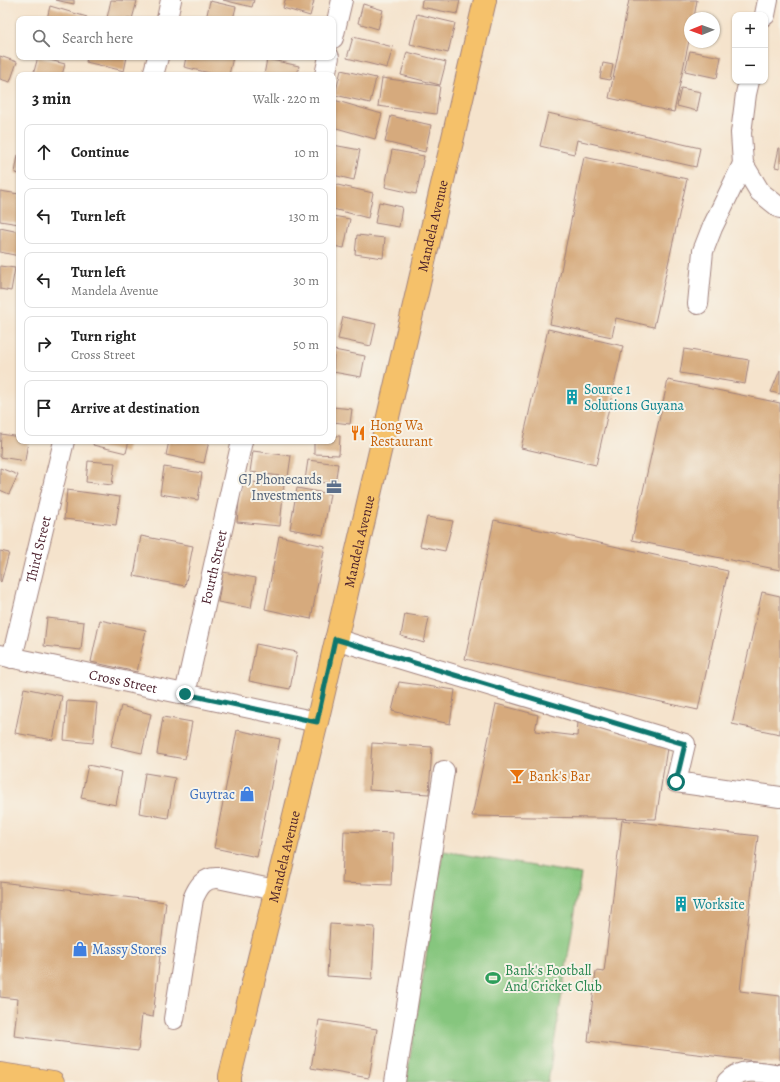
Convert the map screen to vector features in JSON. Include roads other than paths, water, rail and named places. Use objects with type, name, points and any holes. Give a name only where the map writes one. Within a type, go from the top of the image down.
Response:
[{"type":"main road","name":"Mandela Avenue","points":[[227,1080],[317,722],[335,639],[485,0]]},
{"type":"main road","points":[[0,1074],[53,1082]]},
{"type":"street","points":[[168,16],[171,0]]},
{"type":"street","points":[[336,25],[342,0]]},
{"type":"street","points":[[766,12],[768,0]]},
{"type":"street","points":[[154,72],[157,60]]},
{"type":"street","points":[[326,72],[328,60]]},
{"type":"street","points":[[698,304],[703,251],[712,228],[743,164],[742,133],[748,84]]},
{"type":"street","points":[[743,164],[760,192],[780,208]]},
{"type":"street","name":"Third Street","points":[[6,656],[63,444]]},
{"type":"street","name":"Fourth Street","points":[[185,694],[241,444]]},
{"type":"street","points":[[335,639],[685,744],[676,782],[780,797]]},
{"type":"street","name":"Cross Street","points":[[6,656],[317,722]]},
{"type":"street","points":[[395,1082],[444,771]]},
{"type":"street","points":[[174,1019],[193,899],[196,891],[201,885],[210,879],[218,878],[276,890]]},
{"type":"street","points":[[727,1082],[732,1077],[743,1072],[759,1072],[780,1075]]},
{"type":"place","name":"Source 1 Solutions Guyana","points":[[572,397]]},
{"type":"place","name":"Hong Wa Restaurant","points":[[358,433]]},
{"type":"place","name":"GJ Phonecards Investments","points":[[334,487]]},
{"type":"place","name":"Bank's Bar","points":[[517,776]]},
{"type":"place","name":"Guytrac","points":[[247,794]]},
{"type":"place","name":"Worksite","points":[[681,904]]},
{"type":"place","name":"Massy Stores","points":[[80,949]]},
{"type":"place","name":"Bank's Football And Cricket Club","points":[[493,978]]}]
